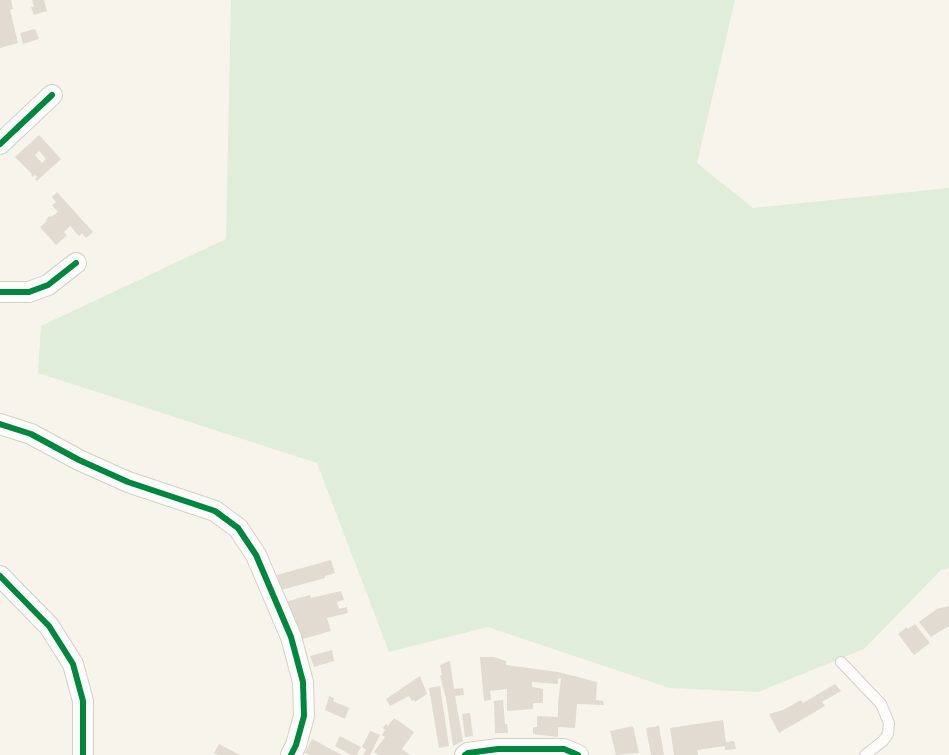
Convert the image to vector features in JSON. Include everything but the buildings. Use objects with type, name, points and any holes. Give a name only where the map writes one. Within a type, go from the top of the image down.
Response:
[{"type":"street","points":[[0,144],[52,95]]},
{"type":"street","points":[[0,292],[29,292],[48,285],[76,263]]},
{"type":"street","points":[[0,424],[31,434],[79,460],[128,482],[215,511],[238,528],[256,554],[291,637],[303,682],[304,716],[296,745],[291,755]]},
{"type":"street","points":[[0,576],[49,626],[73,664],[83,701],[83,755]]},
{"type":"street","points":[[465,755],[498,749],[564,749],[578,755]]},
{"type":"lane","points":[[841,662],[881,704],[889,722],[888,734],[883,741],[865,755]]},
{"type":"green space","points":[[231,0],[735,0],[697,163],[753,208],[949,188],[949,568],[941,570],[864,649],[758,692],[670,688],[488,627],[389,652],[317,463],[38,373],[41,326],[226,239]]},
{"type":"cycle path","points":[[0,144],[52,95]]},
{"type":"cycle path","points":[[0,292],[29,292],[48,285],[76,263]]},
{"type":"cycle path","points":[[0,424],[31,434],[79,460],[128,482],[215,511],[238,528],[256,555],[291,637],[303,682],[304,716],[296,745],[291,755]]},
{"type":"cycle path","points":[[0,576],[49,626],[73,664],[83,701],[83,755]]},
{"type":"cycle path","points":[[465,755],[498,749],[564,749],[578,755]]}]
